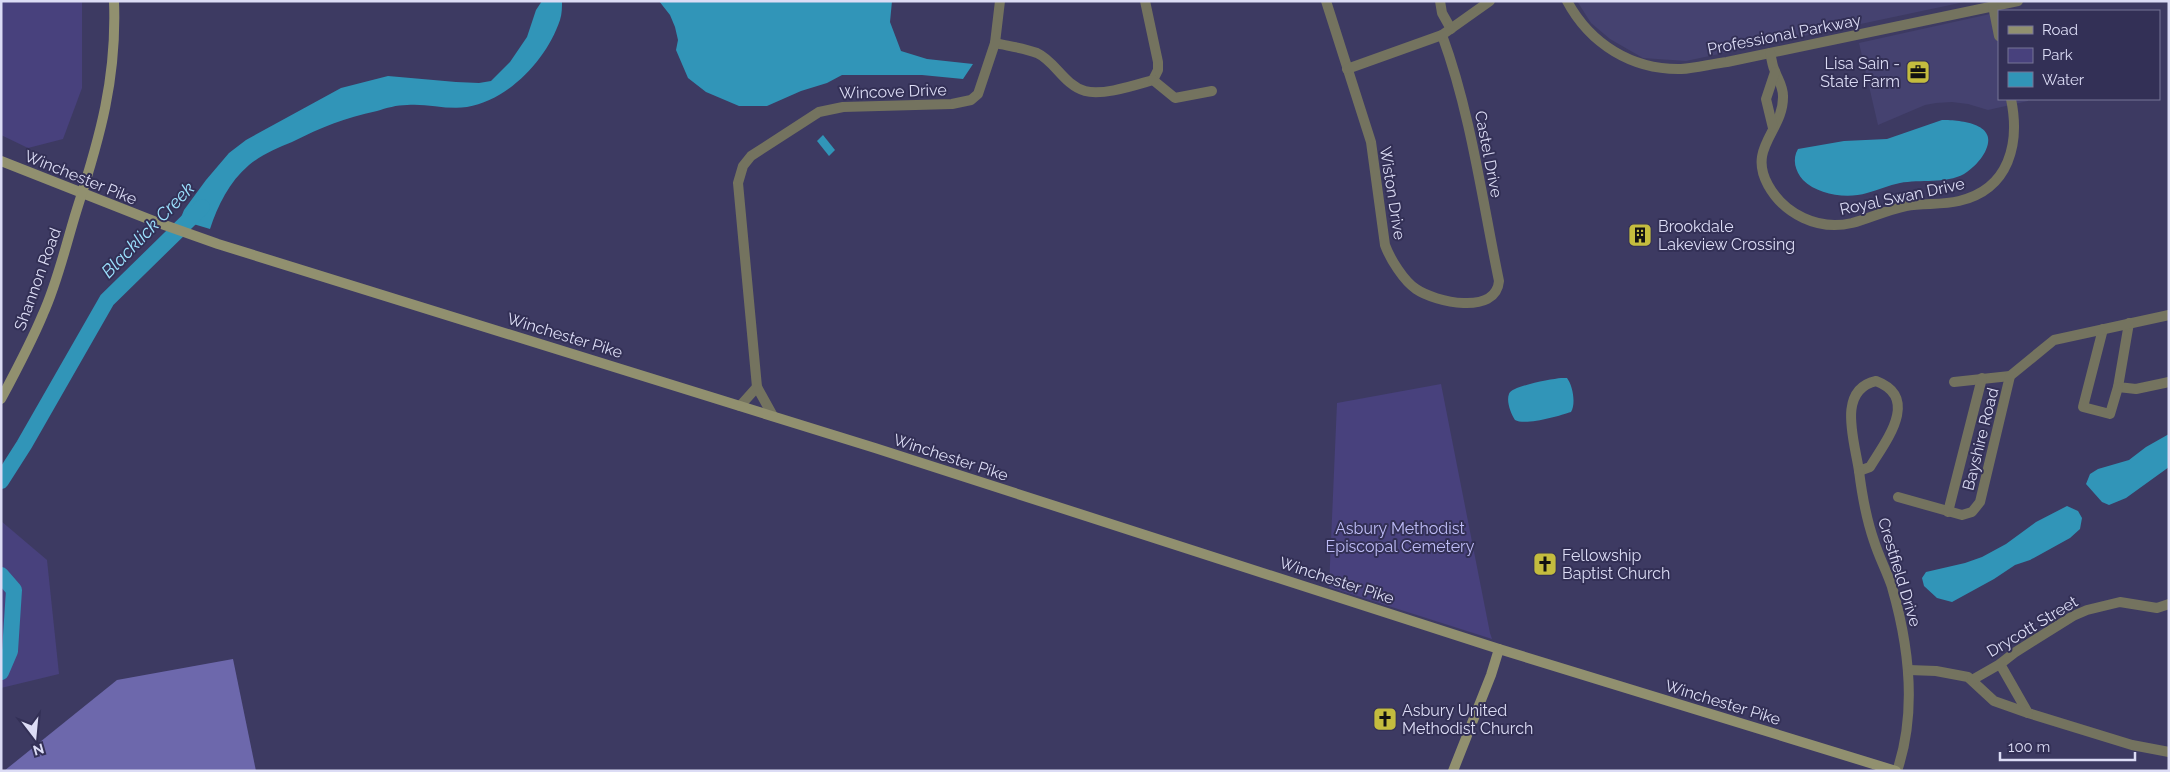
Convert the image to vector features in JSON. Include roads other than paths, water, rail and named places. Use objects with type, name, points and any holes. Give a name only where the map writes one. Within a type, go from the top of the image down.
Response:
[{"type":"main road","name":"Shannon Road","points":[[1,399],[43,314],[82,194],[104,117],[109,92],[114,39],[114,1]]},
{"type":"main road","name":"Winchester Pike","points":[[1,161],[82,194],[218,244],[773,416],[1499,649],[1896,771]]},
{"type":"main road","points":[[1453,771],[1491,675],[1499,649]]},
{"type":"street","name":"Wincove Drive","points":[[773,416],[758,387],[738,183],[746,161],[812,116],[826,109],[952,104],[970,100],[978,94],[995,43],[1000,1]]},
{"type":"street","points":[[1145,1],[1158,62],[1158,70],[1153,80]]},
{"type":"street","name":"Wiston Drive","points":[[1326,1],[1370,142],[1386,245],[1394,263],[1414,288],[1444,300],[1470,303],[1487,300],[1496,292],[1499,281]]},
{"type":"street","name":"Castel Drive","points":[[1440,1],[1499,281]]},
{"type":"street","points":[[1347,69],[1447,32],[1490,1]]},
{"type":"street","name":"Professional Parkway","points":[[1567,1],[1587,30],[1616,53],[1640,63],[1680,69],[1770,53],[2018,1]]},
{"type":"street","points":[[1993,6],[1998,31]]},
{"type":"street","points":[[995,43],[1036,53],[1066,79],[1084,91],[1105,91],[1153,80]]},
{"type":"street","name":"Royal Swan Drive","points":[[1770,53],[1775,72],[1781,84],[1783,96],[1780,116],[1762,151],[1761,158],[1767,183],[1776,198],[1788,210],[1800,217],[1828,225],[1844,224],[1896,208],[1958,201],[1983,190],[2002,172],[2012,153],[2015,123],[2011,100]]},
{"type":"street","points":[[1773,128],[1766,100],[1775,72]]},
{"type":"street","points":[[1153,80],[1175,98],[1212,91]]},
{"type":"street","name":"Bayshire Road","points":[[1954,382],[2010,376],[2054,340],[2169,315]]},
{"type":"street","points":[[2103,329],[2083,407],[2110,414],[2118,387],[2129,323]]},
{"type":"street","name":"Bayshire Road","points":[[1898,497],[1958,515],[1968,514],[1974,510],[1980,502],[2010,376]]},
{"type":"street","name":"Bayshire Road","points":[[1948,512],[1982,378]]},
{"type":"street","name":"Crestfield Drive","points":[[1859,471],[1870,467],[1896,420],[1898,403],[1896,396],[1888,387],[1876,382],[1860,389],[1851,403],[1859,471],[1862,496],[1874,542],[1892,585],[1909,670],[1904,745],[1896,771]]},
{"type":"street","points":[[2118,387],[2136,389],[2169,382]]},
{"type":"street","points":[[740,406],[758,387]]},
{"type":"street","name":"Drycott Street","points":[[1972,680],[2086,610],[2120,602],[2157,608],[2169,604]]},
{"type":"street","points":[[2000,664],[2028,713]]},
{"type":"street","points":[[1909,670],[1948,672],[1972,680],[1994,701],[2132,745],[2169,752]]},
{"type":"water","points":[[542,1],[562,1],[561,18],[554,35],[536,63],[524,76],[497,96],[483,103],[467,107],[395,106],[333,124],[269,152],[249,165],[225,194],[210,229],[180,220],[184,210],[229,153],[246,140],[341,88],[388,76],[456,82],[479,83],[491,81],[510,62],[527,37],[536,10]]},
{"type":"water","points":[[659,1],[892,1],[890,22],[901,51],[927,59],[973,64],[963,79],[922,75],[842,75],[827,83],[801,91],[767,106],[739,106],[706,92],[688,78],[676,50],[678,40],[675,27],[670,15]]},
{"type":"water","points":[[1942,120],[1959,121],[1977,126],[1987,135],[1988,143],[1981,158],[1964,174],[1957,177],[1900,183],[1851,196],[1833,194],[1817,189],[1803,180],[1796,169],[1795,157],[1798,149],[1844,141],[1887,139]]},
{"type":"water","points":[[823,135],[835,150],[829,156],[817,141]]},
{"type":"water","points":[[1567,378],[1572,390],[1574,400],[1571,412],[1534,421],[1520,422],[1515,420],[1508,397],[1511,391],[1532,383]]},
{"type":"water","points":[[2169,434],[2169,467],[2126,498],[2109,505],[2102,502],[2086,484],[2090,474],[2098,469],[2129,460],[2146,447]]},
{"type":"water","points":[[2067,506],[2078,511],[2082,518],[2080,529],[2070,538],[2030,560],[2015,565],[1952,602],[1937,598],[1924,586],[1922,578],[1926,572],[1982,557],[2006,544],[2036,522]]},
{"type":"waterway","name":"Blacklick Creek","points":[[1,481],[24,445],[107,300],[202,207]]},
{"type":"waterway","name":"Blacklick Creek","points":[[1,575],[14,590],[10,651],[1,672]]},
{"type":"place","name":"Lisa Sain - State Farm","points":[[1918,72]]},
{"type":"place","name":"Brookdale Lakeview Crossing","points":[[1640,235]]},
{"type":"place","name":"Fellowship Baptist Church","points":[[1545,564]]},
{"type":"place","name":"Asbury United Methodist Church","points":[[1385,719]]},
{"type":"park label","name":"Asbury Methodist Episcopal Cemetery","points":[[1400,537]]}]
